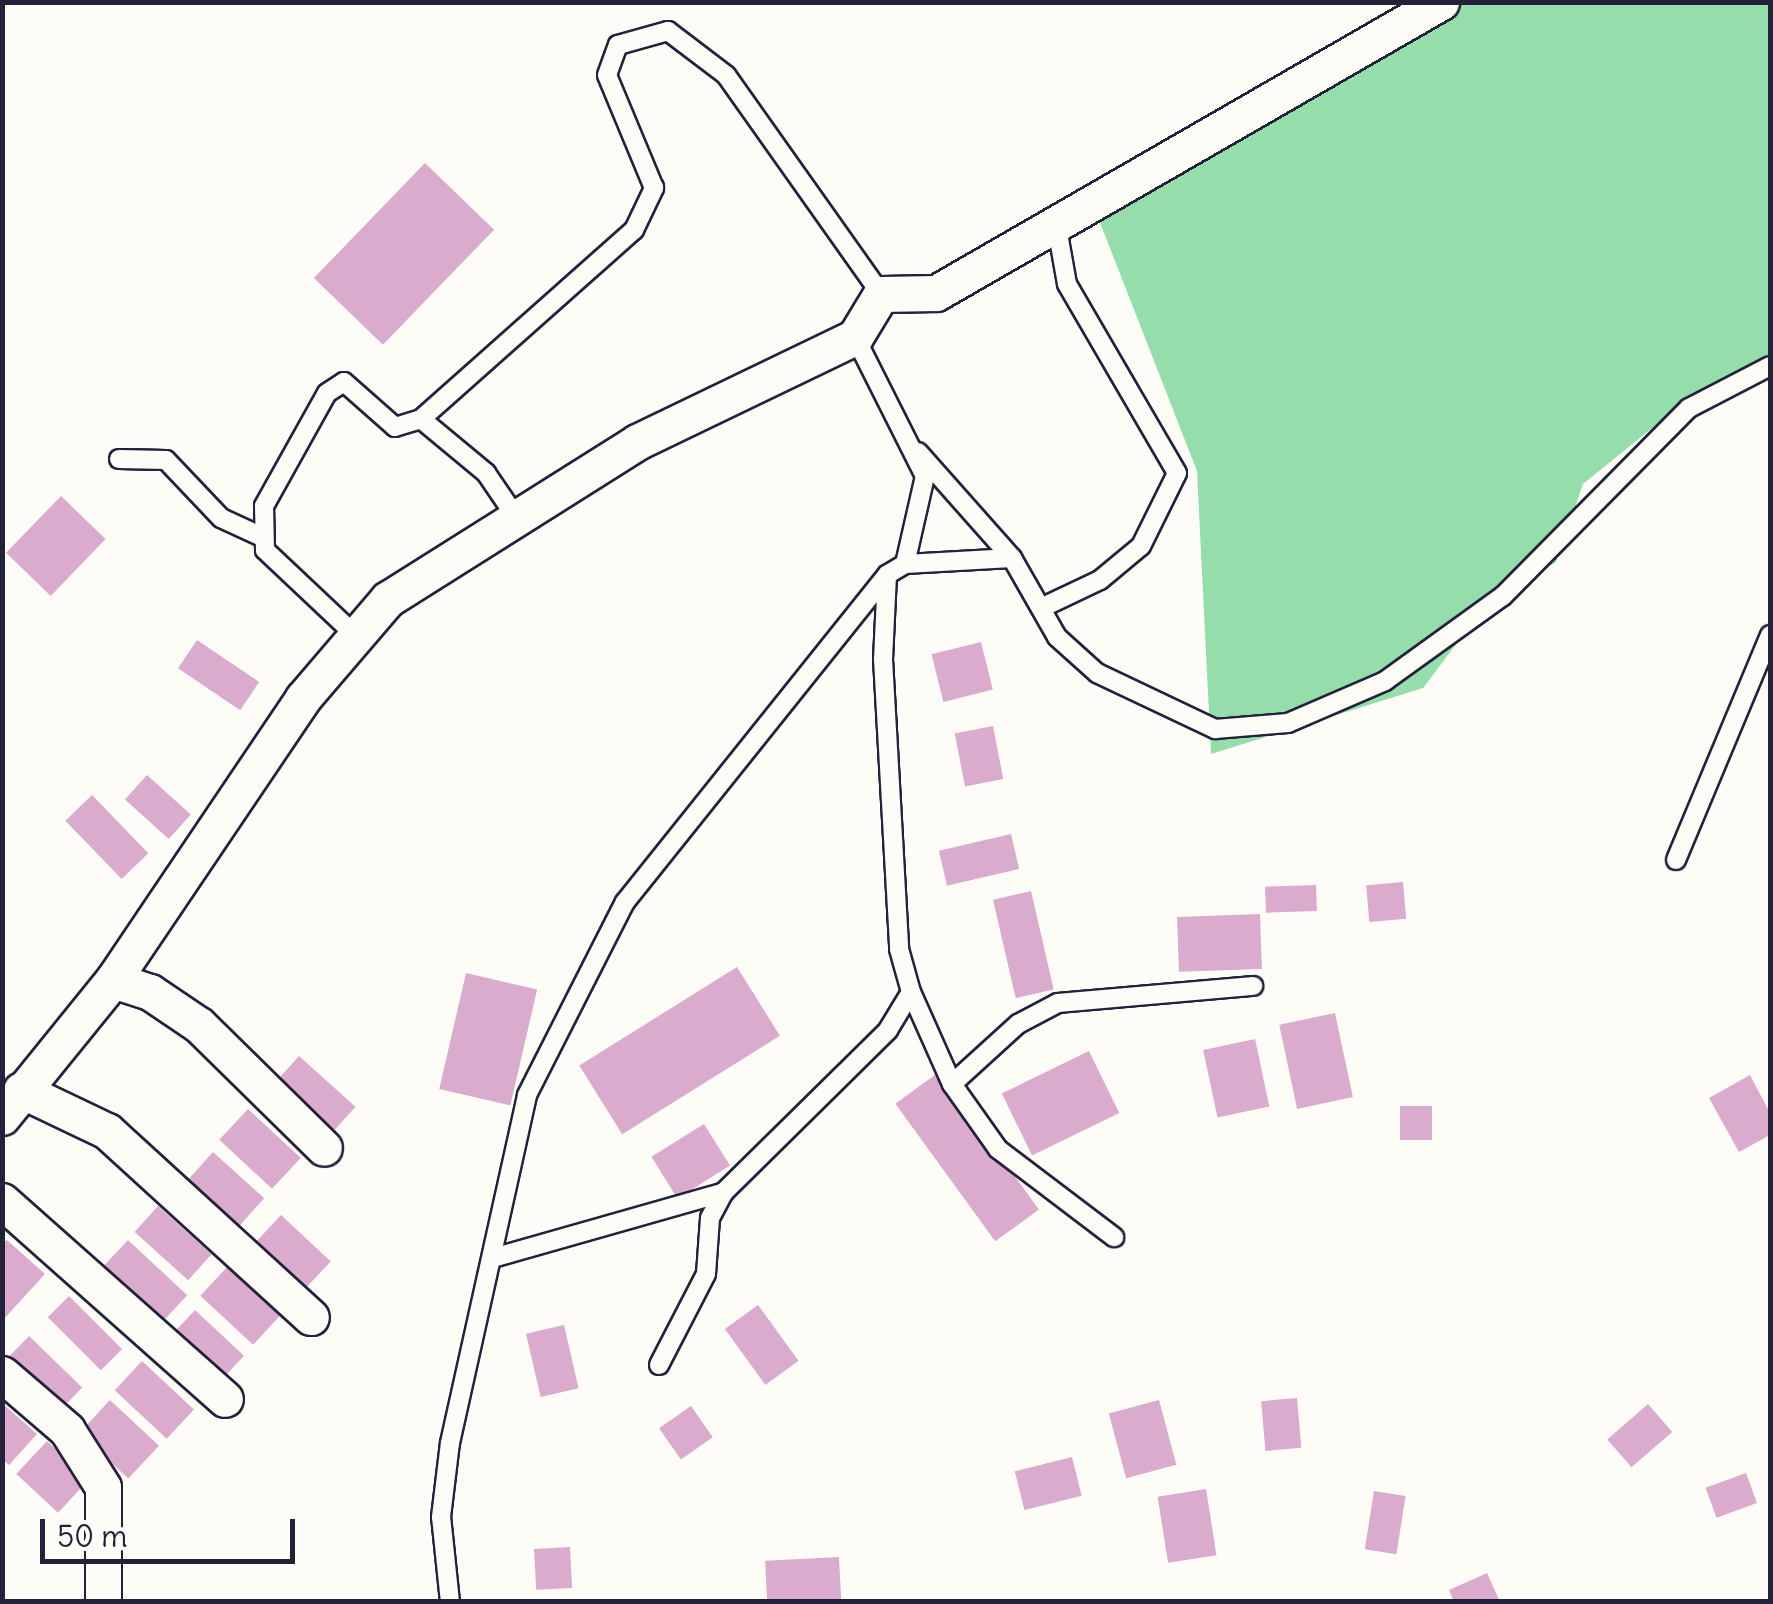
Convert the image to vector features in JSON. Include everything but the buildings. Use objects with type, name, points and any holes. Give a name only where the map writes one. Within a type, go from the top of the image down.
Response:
[{"type":"street","points":[[311,1317],[107,1132],[12,1103],[112,980],[353,634],[514,514],[637,442],[855,336],[881,294],[936,293],[1441,2]]},
{"type":"street","points":[[112,980],[150,992],[199,1025],[324,1148]]},
{"type":"street","points":[[2,1201],[225,1399]]},
{"type":"street","points":[[2,1374],[67,1430],[103,1488],[104,1602]]},
{"type":"lane","points":[[260,536],[264,506],[327,393],[344,382],[395,427],[422,419],[649,209],[646,164],[607,76],[618,45],[653,29],[686,40],[737,88],[881,294]]},
{"type":"lane","points":[[1041,608],[1100,580],[1142,546],[1178,473],[1067,284],[1056,221]]},
{"type":"lane","points":[[855,336],[918,452],[925,476],[905,564]]},
{"type":"lane","points":[[918,452],[1012,558],[1041,608],[1097,674],[1215,728],[1288,723],[1386,681],[1503,596],[1689,408],[1770,366]]},
{"type":"lane","points":[[422,419],[486,473],[514,514]]},
{"type":"lane","points":[[119,460],[166,460],[221,518],[260,536],[294,587],[353,634]]},
{"type":"lane","points":[[450,1602],[441,1517],[450,1443],[527,1094],[586,969],[625,902],[886,575],[905,564],[1012,558]]},
{"type":"lane","points":[[886,575],[886,770],[899,949],[911,992],[952,1084],[998,1150],[1114,1236]]},
{"type":"lane","points":[[1676,860],[1770,635]]},
{"type":"lane","points":[[952,1084],[1018,1024],[1058,1003],[1253,986]]},
{"type":"lane","points":[[659,1365],[706,1274],[710,1218],[724,1192],[888,1030],[911,992]]},
{"type":"lane","points":[[493,1258],[724,1192]]},
{"type":"green space","points":[[1454,3],[1770,3],[1770,358],[1683,403],[1583,484],[1556,562],[1482,610],[1423,688],[1211,754],[1197,471],[1099,220]]}]
